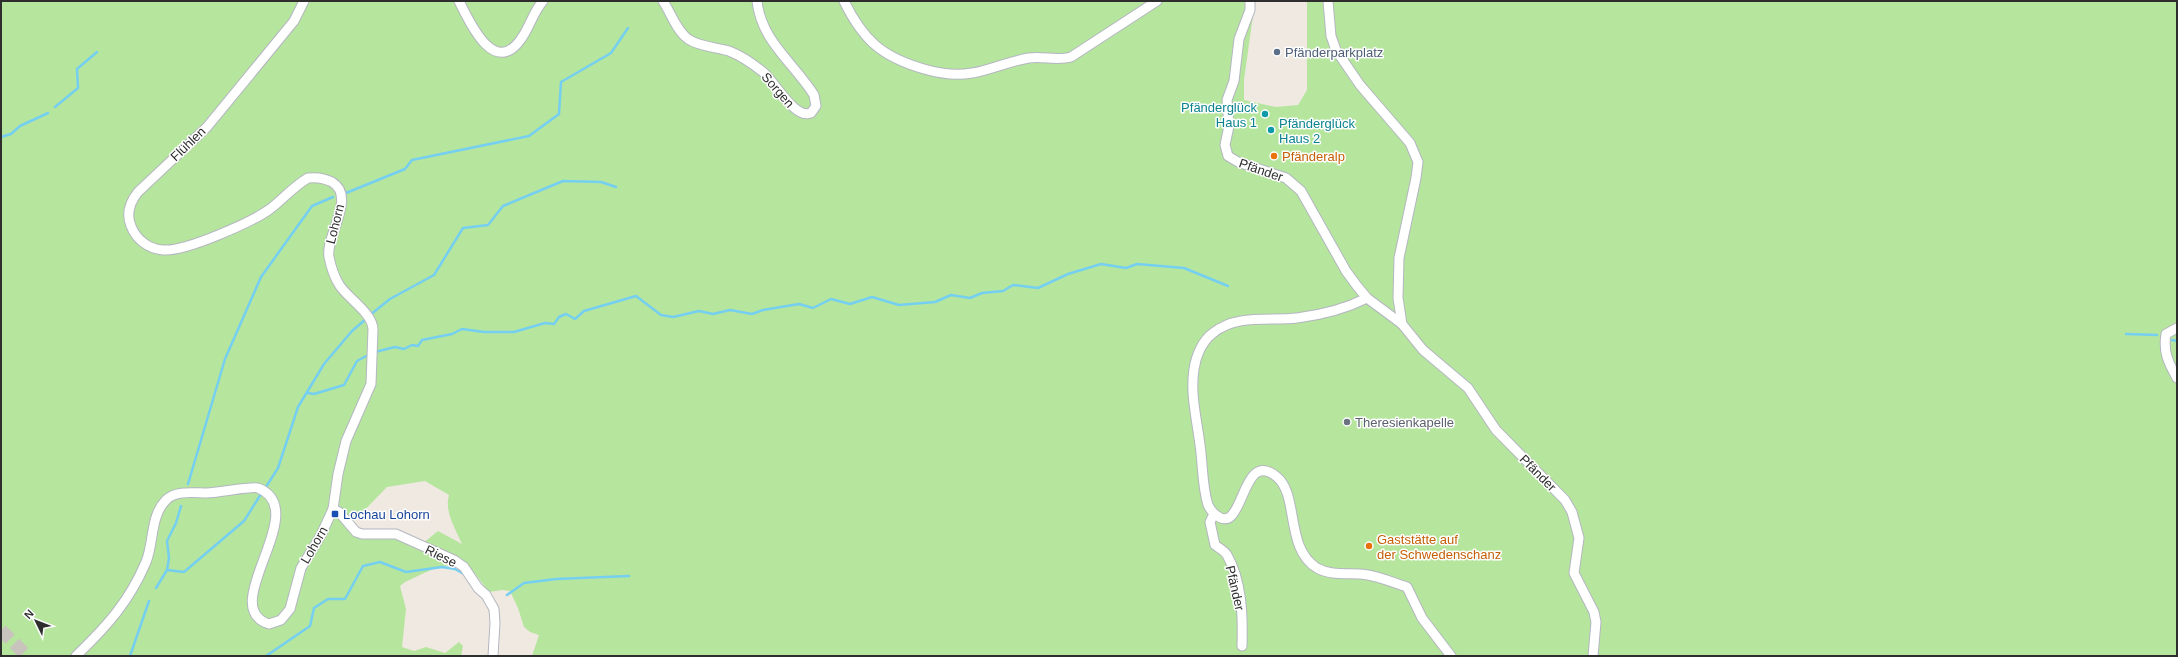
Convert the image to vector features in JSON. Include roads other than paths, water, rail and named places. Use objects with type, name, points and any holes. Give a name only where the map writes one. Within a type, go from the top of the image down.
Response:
[{"type":"street","name":"Flühlen","points":[[146,245],[136,235],[130,222],[130,209],[134,196],[207,127],[294,21],[304,1]]},
{"type":"street","points":[[459,1],[478,38],[490,49],[503,51],[513,47],[520,40],[543,1]]},
{"type":"street","name":"Sorgen","points":[[662,1],[671,12],[677,26],[688,39],[729,51],[748,61],[773,81],[795,110],[804,115],[811,113],[816,106],[814,95],[770,39],[762,22],[757,1]]},
{"type":"street","points":[[844,1],[862,32],[886,55],[905,64],[951,75],[974,73],[1028,58],[1058,59],[1071,57],[1157,1]]},
{"type":"street","name":"Pfänder","points":[[1250,1],[1250,10],[1238,44],[1234,82],[1227,100],[1229,126],[1225,150],[1232,160],[1280,175],[1290,181],[1301,191],[1346,271],[1367,298],[1402,324],[1423,350],[1468,388],[1496,430],[1555,489],[1572,512],[1578,538],[1574,573],[1594,612],[1596,622],[1593,656]]},
{"type":"street","points":[[1328,1],[1332,36],[1336,50],[1360,85],[1410,143],[1418,162],[1399,258],[1398,298],[1402,324]]},
{"type":"street","name":"Lohorn","points":[[76,656],[126,602],[147,561],[156,519],[165,500],[180,494],[262,491],[274,504],[275,524],[254,585],[253,597],[256,615],[260,619],[269,624],[281,620],[290,610],[301,568],[321,535],[333,509],[338,474],[346,440],[371,384],[373,327],[371,321],[340,286],[330,264],[329,247],[342,207],[342,198],[338,188],[327,180],[316,177],[308,178],[270,209],[251,220],[192,244],[164,250],[146,245]]},
{"type":"street","name":"Pfänder","points":[[1242,646],[1243,622],[1238,587],[1226,553],[1215,545],[1210,522],[1214,514],[1209,506],[1204,487],[1192,396],[1194,369],[1199,352],[1205,341],[1212,333],[1234,322],[1296,318],[1326,313],[1367,298]]},
{"type":"street","points":[[2177,328],[2166,334],[2164,347],[2165,353],[2177,378]]},
{"type":"street","points":[[1214,514],[1223,519],[1231,517],[1237,509],[1244,490],[1252,477],[1261,472],[1273,474],[1284,486],[1299,544],[1310,562],[1327,572],[1376,576],[1407,587],[1422,618],[1450,656]]},
{"type":"street","name":"Riese","points":[[333,509],[339,512],[356,532],[362,534],[396,534],[454,560],[464,567],[478,588],[486,595],[494,609],[496,623],[494,656]]},
{"type":"waterway","points":[[346,193],[405,169],[412,160],[529,136],[559,114],[561,82],[611,53],[628,28]]},
{"type":"waterway","points":[[55,107],[78,88],[77,69],[97,52]]},
{"type":"waterway","points":[[1,137],[11,134],[20,126],[48,113]]},
{"type":"waterway","points":[[370,315],[390,299],[434,275],[463,228],[488,225],[503,206],[563,181],[601,182],[616,187]]},
{"type":"waterway","points":[[188,484],[225,359],[261,277],[312,206],[333,197]]},
{"type":"waterway","points":[[375,352],[395,347],[404,349],[412,345],[418,346],[422,340],[452,334],[462,329],[484,332],[514,332],[545,323],[554,324],[559,317],[566,314],[575,319],[584,311],[636,296],[661,315],[673,317],[699,311],[713,314],[730,310],[752,314],[763,310],[799,304],[813,308],[831,299],[850,304],[872,297],[899,305],[935,302],[951,295],[970,298],[982,293],[1003,291],[1013,285],[1038,288],[1068,274],[1101,264],[1126,268],[1137,264],[1184,268],[1228,286]]},
{"type":"waterway","points":[[264,490],[278,468],[298,407],[324,364],[352,331],[366,319]]},
{"type":"waterway","points":[[2126,334],[2157,335]]},
{"type":"waterway","points":[[2172,340],[2177,341]]},
{"type":"waterway","points":[[308,393],[314,394],[344,385],[357,361],[370,354]]},
{"type":"waterway","points":[[156,588],[167,570],[184,572],[244,521],[261,494]]},
{"type":"waterway","points":[[167,570],[169,558],[167,541],[176,523],[181,506]]},
{"type":"waterway","points":[[266,656],[310,626],[314,608],[328,599],[345,599],[363,566],[380,562],[406,572],[442,567],[455,569],[464,574]]},
{"type":"waterway","points":[[507,595],[524,583],[556,579],[629,576]]},
{"type":"waterway","points":[[130,656],[149,601]]},
{"type":"tunnel","points":[[1,630],[27,656]]},
{"type":"place","name":"Pfänderparkplatz","points":[[1277,52]]},
{"type":"place","name":"Pfänderglück Haus 1","points":[[1265,114]]},
{"type":"place","name":"Pfänderglück Haus 2","points":[[1271,130]]},
{"type":"place","name":"Pfänderalp","points":[[1274,156]]},
{"type":"place","name":"Theresienkapelle","points":[[1347,422]]},
{"type":"place","name":"Lochau Lohorn","points":[[335,514]]},
{"type":"place","name":"Gaststätte auf der Schwedenschanz","points":[[1369,546]]}]
